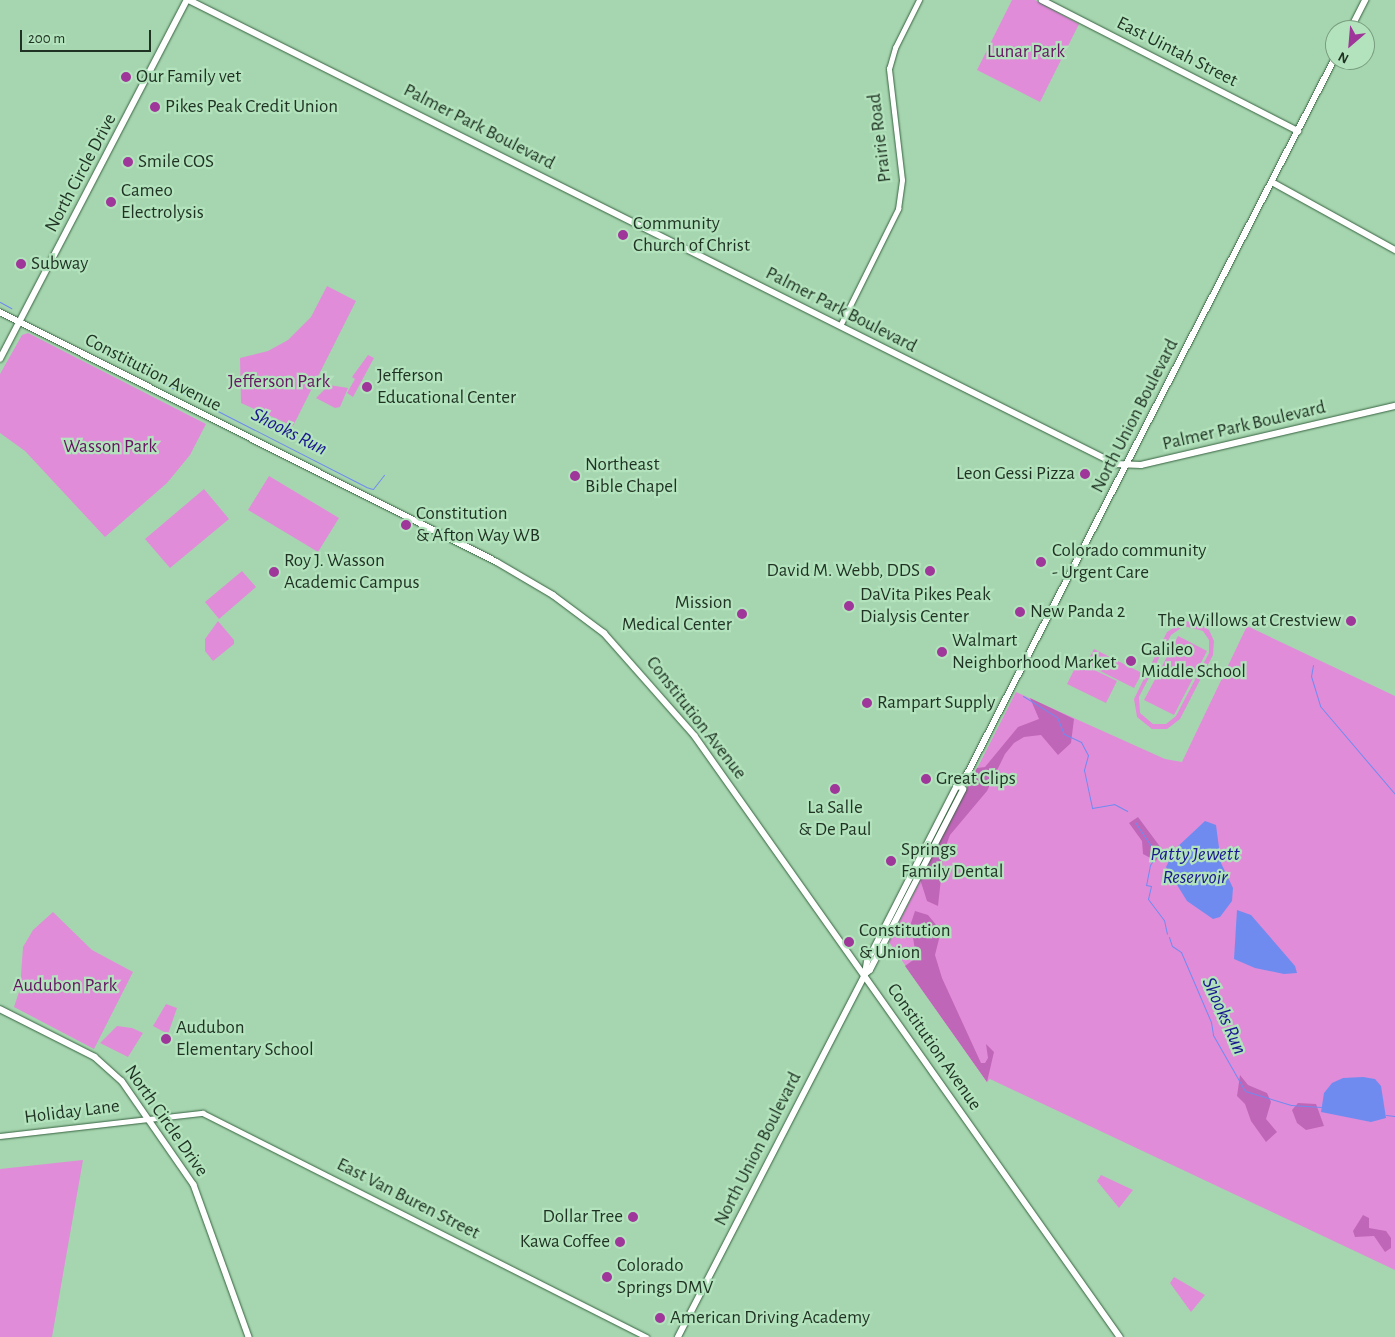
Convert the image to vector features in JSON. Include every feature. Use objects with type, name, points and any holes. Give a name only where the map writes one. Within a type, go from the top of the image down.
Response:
[{"type":"main road","name":"North Circle Drive","points":[[0,359],[188,0]]},
{"type":"main road","name":"Palmer Park Boulevard","points":[[188,0],[1088,452],[1126,466],[1227,447],[1395,406]]},
{"type":"main road","name":"East Uintah Street","points":[[1042,0],[1298,131]]},
{"type":"main road","points":[[1355,20],[1365,0]]},
{"type":"main road","name":"North Union Boulevard","points":[[678,1337],[865,974],[870,970],[963,790],[961,786],[1329,70]]},
{"type":"main road","points":[[1272,182],[1395,250]]},
{"type":"main road","name":"Constitution Avenue","points":[[0,312],[497,562],[553,595],[604,633],[696,736],[1120,1337]]},
{"type":"main road","name":"North Circle Drive","points":[[0,1009],[104,1063],[148,1117],[194,1185],[249,1337]]},
{"type":"street","name":"Prairie Road","points":[[840,326],[898,209],[902,180],[889,70],[895,48],[919,0]]},
{"type":"street","name":"East Van Buren Street","points":[[148,1117],[193,1112],[208,1115],[647,1337]]},
{"type":"street","name":"Holiday Lane","points":[[0,1136],[148,1117]]},
{"type":"green space","name":"Lunar Park","points":[[1012,0],[1035,0],[1079,24],[1040,102],[977,70]]},
{"type":"green space","name":"Jefferson Park","points":[[327,286],[356,301],[293,426],[241,403],[240,358],[268,351],[288,340],[311,317]]},
{"type":"green space","name":"Wasson Park","points":[[28,333],[206,424],[190,455],[167,483],[105,537],[25,451],[0,433],[0,374],[22,335]]},
{"type":"green space","points":[[368,355],[374,358],[353,397],[347,393],[355,379],[352,377]]},
{"type":"green space","points":[[329,385],[348,388],[340,407],[335,408],[316,398]]},
{"type":"green space","points":[[269,476],[339,518],[318,552],[248,510]]},
{"type":"green space","points":[[204,489],[229,519],[170,568],[145,539]]},
{"type":"green space","points":[[242,571],[256,587],[219,619],[205,602]]},
{"type":"green space","points":[[218,621],[234,640],[234,644],[213,661],[205,651],[205,639]]},
{"type":"green space","points":[[1185,621],[1199,623],[1209,630],[1214,641],[1213,655],[1180,719],[1167,729],[1152,729],[1137,717],[1134,699],[1167,632]],"holes":[[[1184,626],[1203,631],[1209,640],[1209,653],[1176,716],[1166,724],[1153,724],[1140,713],[1139,697],[1171,635]]]},
{"type":"green space","points":[[1247,626],[1395,696],[1395,1270],[990,1079],[987,1082],[889,942],[1016,692],[1165,759],[1182,762]]},
{"type":"green space","points":[[1178,636],[1207,651],[1174,715],[1144,700]]},
{"type":"green space","points":[[1094,649],[1142,673],[1134,688],[1086,664]]},
{"type":"green space","points":[[1078,662],[1117,681],[1106,703],[1067,684]]},
{"type":"green space","name":"Audubon Park","points":[[53,912],[92,950],[133,972],[94,1049],[14,1007],[20,989],[23,947],[33,930]]},
{"type":"green space","points":[[166,1004],[177,1008],[168,1034],[153,1026]]},
{"type":"green space","points":[[117,1026],[132,1028],[143,1033],[128,1057],[100,1043]]},
{"type":"green space","points":[[83,1160],[52,1337],[0,1337],[0,1169]]},
{"type":"green space","points":[[1101,1175],[1133,1190],[1119,1208],[1097,1181]]},
{"type":"green space","points":[[1174,1277],[1205,1295],[1191,1312],[1170,1283]]},
{"type":"shaded area","points":[[1030,698],[1074,719],[1071,743],[1058,755],[1041,735],[1024,737],[1014,743],[1005,754],[987,791],[950,835],[944,851],[938,906],[927,901],[920,879],[977,768],[985,767],[1018,727],[1039,719]]},
{"type":"shaded area","points":[[1138,817],[1161,848],[1156,861],[1143,854],[1142,841],[1129,823]]},
{"type":"shaded area","points":[[915,911],[928,915],[937,926],[939,939],[935,955],[942,978],[981,1063],[985,1063],[988,1058],[986,1044],[994,1052],[987,1082],[905,966],[916,958],[911,923]]},
{"type":"shaded area","points":[[1240,1075],[1248,1085],[1267,1093],[1271,1102],[1266,1119],[1277,1132],[1266,1142],[1251,1121],[1245,1104],[1237,1096]]},
{"type":"shaded area","points":[[1298,1103],[1316,1104],[1324,1126],[1306,1130],[1297,1123],[1292,1110]]},
{"type":"shaded area","points":[[1363,1215],[1369,1218],[1369,1228],[1386,1231],[1391,1238],[1391,1248],[1385,1252],[1374,1236],[1355,1237],[1353,1231]]},
{"type":"water","name":"Patty Jewett Reservoir","points":[[1205,821],[1216,825],[1221,863],[1233,888],[1232,901],[1220,917],[1213,919],[1187,901],[1166,867],[1175,849]]},
{"type":"water","points":[[1237,910],[1251,915],[1295,966],[1297,973],[1284,974],[1255,968],[1234,959]]},
{"type":"water","points":[[1363,1077],[1375,1079],[1381,1086],[1386,1118],[1371,1122],[1321,1112],[1324,1093],[1332,1083],[1343,1078]]},
{"type":"waterway","name":"Shooks Run","points":[[0,302],[11,308]]},
{"type":"waterway","name":"Shooks Run","points":[[122,362],[366,487],[373,489],[384,475]]},
{"type":"waterway","name":"Shooks Run","points":[[1313,665],[1311,676],[1320,706],[1395,794]]},
{"type":"waterway","name":"Shooks Run","points":[[1023,696],[1057,717],[1064,734],[1081,742],[1088,755],[1084,770],[1092,808],[1114,804],[1127,811]]},
{"type":"waterway","name":"Shooks Run","points":[[1135,822],[1157,855],[1150,865],[1146,885],[1151,886],[1148,899],[1164,920],[1167,934]]},
{"type":"waterway","name":"Shooks Run","points":[[1169,937],[1172,946],[1181,952],[1211,1022],[1213,1035],[1245,1091],[1291,1105],[1321,1107]]},
{"type":"waterway","name":"Shooks Run","points":[[1386,1115],[1395,1116]]},
{"type":"place","name":"Our Family vet","points":[[126,77]]},
{"type":"place","name":"Pikes Peak Credit Union","points":[[155,107]]},
{"type":"place","name":"Smile COS","points":[[128,162]]},
{"type":"place","name":"Cameo Electrolysis","points":[[111,202]]},
{"type":"place","name":"Community Church of Christ","points":[[623,235]]},
{"type":"place","name":"Subway","points":[[21,264]]},
{"type":"place","name":"Jefferson Educational Center","points":[[367,387]]},
{"type":"place","name":"Leon Gessi Pizza","points":[[1085,474]]},
{"type":"place","name":"Northeast Bible Chapel","points":[[575,476]]},
{"type":"place","name":"Constitution & Afton Way WB","points":[[406,525]]},
{"type":"place","name":"Colorado community - Urgent Care","points":[[1041,562]]},
{"type":"place","name":"David M. Webb, DDS","points":[[930,571]]},
{"type":"place","name":"Roy J. Wasson Academic Campus","points":[[274,572]]},
{"type":"place","name":"DaVita Pikes Peak Dialysis Center","points":[[849,606]]},
{"type":"place","name":"New Panda 2","points":[[1020,612]]},
{"type":"place","name":"Mission Medical Center","points":[[742,614]]},
{"type":"place","name":"The Willows at Crestview","points":[[1351,621]]},
{"type":"place","name":"Walmart Neighborhood Market","points":[[942,652]]},
{"type":"place","name":"Galileo Middle School","points":[[1131,661]]},
{"type":"place","name":"Rampart Supply","points":[[867,703]]},
{"type":"place","name":"Great Clips","points":[[926,779]]},
{"type":"place","name":"La Salle & De Paul","points":[[835,789]]},
{"type":"place","name":"Springs Family Dental","points":[[891,861]]},
{"type":"place","name":"Constitution & Union","points":[[849,942]]},
{"type":"place","name":"Audubon Elementary School","points":[[166,1039]]},
{"type":"place","name":"Dollar Tree","points":[[633,1217]]},
{"type":"place","name":"Kawa Coffee","points":[[620,1242]]},
{"type":"place","name":"Colorado Springs DMV","points":[[607,1277]]},
{"type":"place","name":"American Driving Academy","points":[[660,1318]]}]
